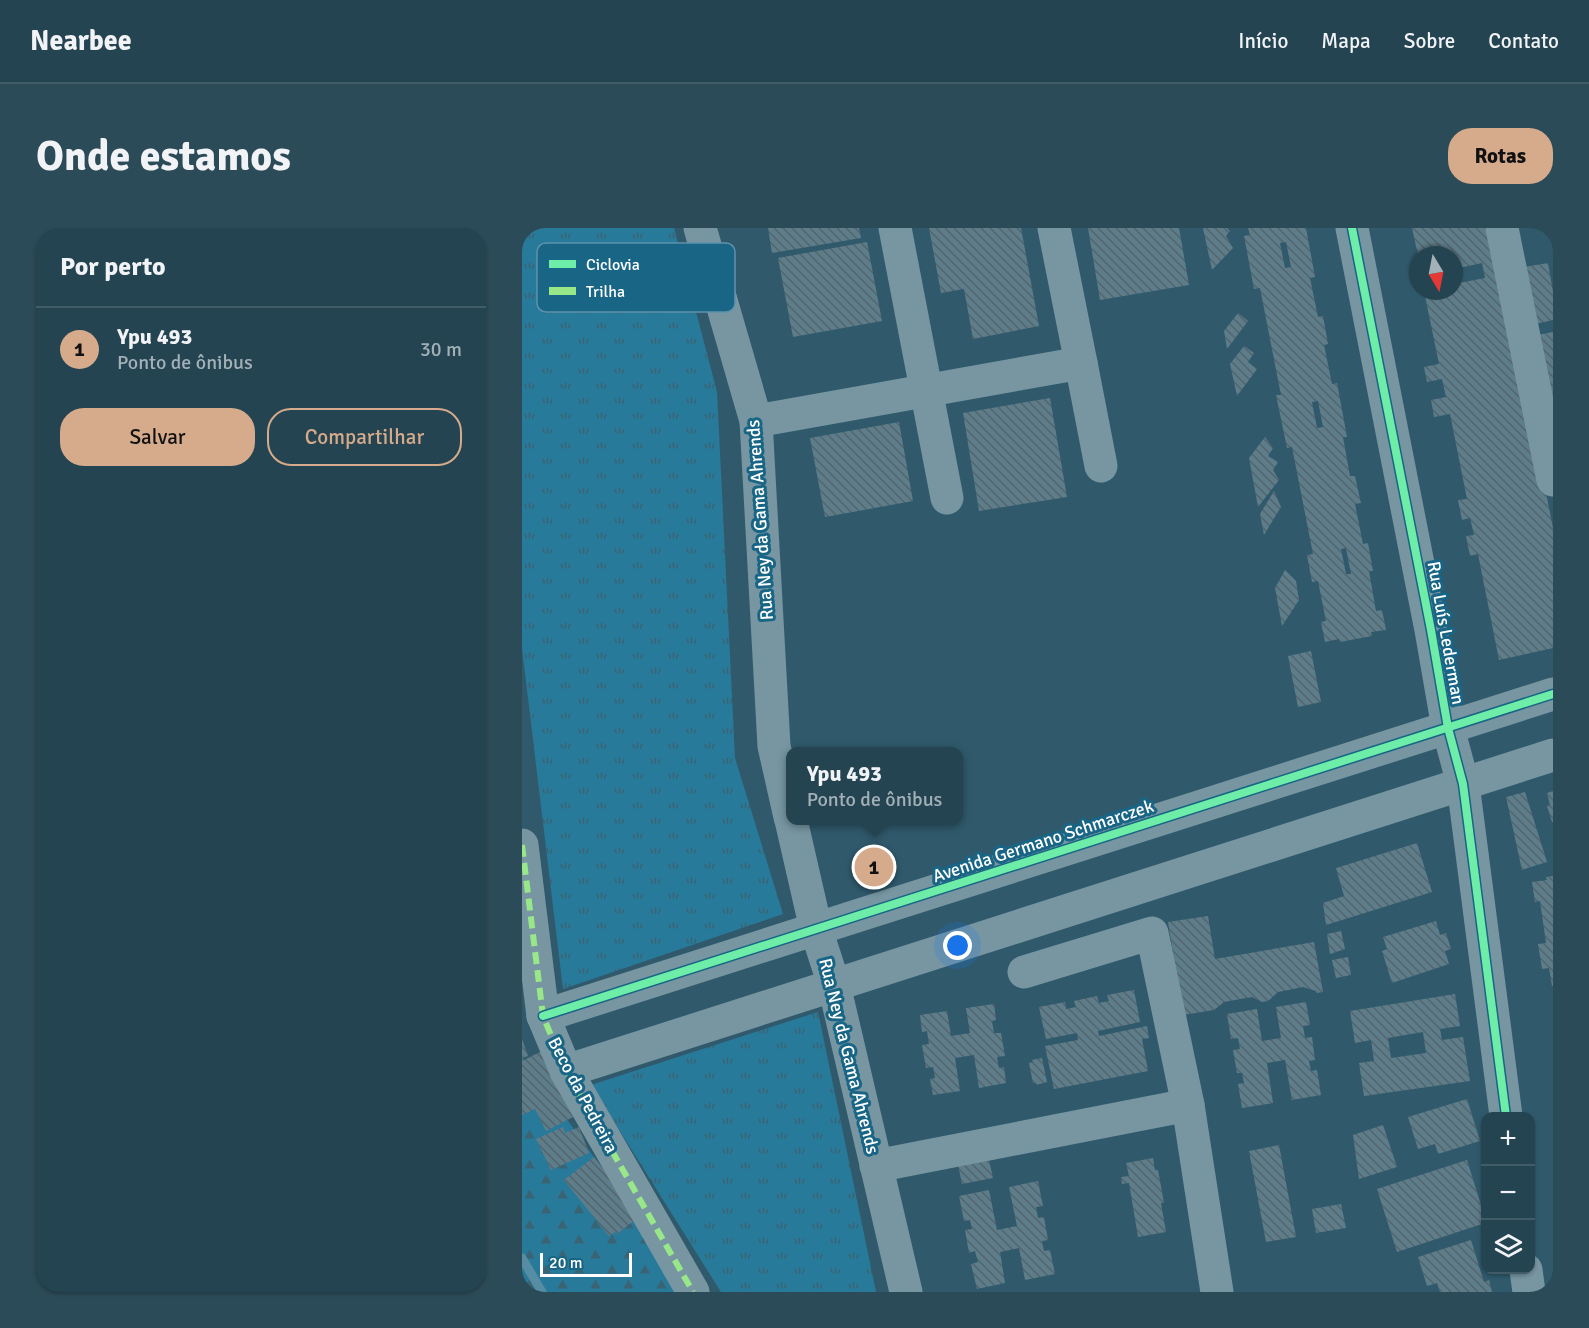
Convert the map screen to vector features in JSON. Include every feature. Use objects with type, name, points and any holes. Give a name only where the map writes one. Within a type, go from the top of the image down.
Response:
[{"type":"street","name":"Rua Ney da Gama Ahrends","points":[[700,228],[704,243]]},
{"type":"street","points":[[895,228],[947,498]]},
{"type":"street","points":[[1054,228],[1101,466]]},
{"type":"street","name":"Rua Luís Lederman","points":[[1352,228],[1448,728],[1463,784],[1505,1112]]},
{"type":"street","points":[[1502,228],[1553,480]]},
{"type":"street","name":"Rua Ney da Gama Ahrends","points":[[724,312],[756,421],[774,746],[786,801]]},
{"type":"street","points":[[756,421],[1081,363]]},
{"type":"street","name":"Avenida Germano Schmarczek","points":[[543,1016],[1553,694]]},
{"type":"street","points":[[566,1071],[1553,755]]},
{"type":"street","name":"Rua Ney da Gama Ahrends","points":[[791,825],[816,929],[834,985],[906,1292]]},
{"type":"street","name":"Beco da Pedreira","points":[[522,845],[543,1016],[566,1071],[693,1292]]},
{"type":"street","points":[[1024,972],[1152,933],[1188,1105],[1217,1292]]},
{"type":"street","points":[[876,1166],[1188,1105]]},
{"type":"street","points":[[1527,1274],[1529,1292]]},
{"type":"green space","points":[[522,228],[674,228],[678,243],[537,243],[537,312],[696,312],[717,392],[735,758],[783,914],[563,989],[522,648]]},
{"type":"green space","points":[[818,1012],[876,1292],[721,1292],[591,1085]]},
{"type":"green space","points":[[522,1057],[691,1292],[522,1292]]},
{"type":"building","points":[[768,228],[859,228],[861,238],[772,253]]},
{"type":"building","points":[[929,228],[1021,228],[1039,326],[973,339],[964,289],[941,293]]},
{"type":"building","points":[[1088,228],[1179,228],[1189,285],[1100,300]]},
{"type":"building","points":[[1203,228],[1227,228],[1230,231],[1226,236],[1233,248],[1212,270]]},
{"type":"building","points":[[1248,228],[1306,228],[1315,277],[1310,278],[1318,317],[1323,316],[1328,344],[1324,345],[1332,384],[1337,383],[1347,437],[1343,437],[1350,476],[1355,476],[1361,503],[1355,504],[1363,544],[1368,543],[1373,571],[1369,571],[1376,611],[1382,610],[1386,630],[1371,632],[1372,636],[1340,642],[1339,639],[1325,642],[1321,622],[1326,621],[1318,581],[1312,582],[1307,555],[1313,554],[1292,447],[1287,448],[1276,395],[1281,395],[1260,288],[1254,289],[1244,236],[1250,235]],"holes":[[[1286,242],[1291,267],[1285,268],[1280,243]],[[1318,401],[1323,427],[1317,428],[1312,402]],[[1346,548],[1351,574],[1346,574],[1341,549]]]},
{"type":"building","points":[[1412,228],[1494,228],[1553,528],[1553,648],[1499,660],[1478,554],[1470,556],[1466,536],[1474,535],[1470,518],[1462,520],[1458,500],[1467,499],[1450,414],[1434,417],[1431,400],[1446,397],[1442,379],[1427,382],[1424,367],[1439,364],[1426,300],[1463,300],[1463,282],[1485,278],[1482,263],[1463,267],[1463,246],[1416,246]]},
{"type":"building","points":[[867,242],[882,321],[793,337],[778,258]]},
{"type":"building","points":[[1548,263],[1553,292],[1553,320],[1535,324],[1524,267]]},
{"type":"building","points":[[1238,313],[1248,321],[1227,349],[1224,331]]},
{"type":"building","points":[[1553,332],[1553,410],[1537,335]]},
{"type":"building","points":[[1244,346],[1254,353],[1248,362],[1257,369],[1237,396],[1230,364]]},
{"type":"building","points":[[1050,398],[1067,497],[979,511],[963,413]]},
{"type":"building","points":[[899,422],[913,501],[825,517],[810,438]]},
{"type":"building","points":[[1265,437],[1273,448],[1268,456],[1278,462],[1273,470],[1279,480],[1258,507],[1249,458]]},
{"type":"building","points":[[1274,491],[1281,507],[1264,535],[1260,514]]},
{"type":"building","points":[[1285,570],[1296,581],[1299,600],[1282,626],[1275,588]]},
{"type":"building","points":[[1311,651],[1321,702],[1298,707],[1288,656]]},
{"type":"building","points":[[1553,791],[1552,822],[1547,806],[1550,805],[1547,793]]},
{"type":"building","points":[[1525,792],[1547,862],[1522,870],[1506,797]]},
{"type":"building","points":[[1417,843],[1432,892],[1326,925],[1323,903],[1344,896],[1336,868]]},
{"type":"building","points":[[1553,876],[1552,986],[1549,968],[1542,969],[1538,944],[1546,943],[1540,901],[1535,902],[1532,882],[1547,880],[1546,877]]},
{"type":"building","points":[[1208,916],[1215,959],[1314,942],[1323,992],[1317,993],[1303,987],[1278,992],[1268,1001],[1262,1002],[1252,997],[1224,1002],[1214,1010],[1183,1015],[1168,922]]},
{"type":"building","points":[[1436,921],[1440,935],[1446,933],[1451,949],[1445,951],[1449,964],[1392,983],[1382,951],[1387,949],[1383,937]]},
{"type":"building","points":[[1341,931],[1345,949],[1330,954],[1327,934]]},
{"type":"building","points":[[1348,957],[1351,975],[1336,978],[1332,960]]},
{"type":"building","points":[[1134,990],[1140,1022],[1098,1031],[1099,1036],[1147,1026],[1149,1038],[1142,1039],[1148,1071],[1054,1089],[1045,1046],[1078,1040],[1077,1033],[1046,1039],[1039,1007],[1065,1002],[1066,1009],[1076,1007],[1074,1001],[1097,996],[1099,1003],[1109,1001],[1107,995]]},
{"type":"building","points":[[1455,994],[1460,1026],[1440,1029],[1442,1040],[1463,1037],[1470,1081],[1364,1096],[1359,1063],[1374,1061],[1371,1040],[1355,1043],[1350,1011]],"holes":[[[1423,1032],[1426,1053],[1391,1058],[1388,1038]]]},
{"type":"building","points":[[1306,1002],[1310,1025],[1303,1026],[1305,1038],[1312,1037],[1315,1060],[1309,1061],[1311,1071],[1317,1070],[1321,1095],[1292,1100],[1285,1060],[1267,1063],[1273,1103],[1242,1108],[1238,1084],[1244,1083],[1242,1073],[1237,1073],[1233,1050],[1240,1049],[1238,1038],[1231,1039],[1227,1014],[1257,1009],[1262,1041],[1281,1038],[1276,1007]]},
{"type":"building","points":[[994,1004],[996,1020],[992,1021],[994,1033],[1001,1033],[1005,1056],[997,1057],[999,1068],[1004,1067],[1006,1083],[979,1088],[974,1055],[955,1058],[960,1091],[933,1095],[930,1079],[935,1078],[933,1067],[926,1068],[922,1045],[929,1044],[927,1031],[922,1032],[920,1015],[947,1011],[951,1036],[970,1033],[966,1008]]},
{"type":"building","points":[[522,1039],[528,1056],[522,1058]]},
{"type":"building","points":[[542,1051],[575,1116],[546,1131],[535,1109],[522,1115],[522,1061]]},
{"type":"building","points":[[1042,1058],[1047,1082],[1036,1085],[1033,1083],[1029,1063]]},
{"type":"building","points":[[1467,1099],[1480,1141],[1438,1154],[1435,1144],[1418,1149],[1408,1117]]},
{"type":"building","points":[[1383,1125],[1397,1167],[1359,1179],[1353,1135]]},
{"type":"building","points":[[563,1127],[565,1133],[579,1127],[589,1153],[551,1170],[536,1139]]},
{"type":"building","points":[[1279,1145],[1296,1237],[1266,1242],[1249,1151]]},
{"type":"building","points":[[594,1157],[640,1216],[617,1234],[615,1232],[609,1236],[564,1180]]},
{"type":"building","points":[[1153,1158],[1155,1170],[1158,1170],[1164,1203],[1161,1203],[1166,1232],[1138,1237],[1129,1183],[1122,1184],[1121,1177],[1129,1176],[1126,1163]]},
{"type":"building","points":[[989,1160],[993,1178],[962,1184],[958,1165]]},
{"type":"building","points":[[1467,1160],[1481,1205],[1481,1224],[1397,1252],[1377,1189]]},
{"type":"building","points":[[1038,1181],[1043,1206],[1036,1207],[1038,1218],[1044,1217],[1048,1240],[1042,1241],[1044,1251],[1050,1250],[1055,1274],[1025,1280],[1019,1248],[1000,1252],[1005,1283],[977,1289],[971,1264],[978,1262],[975,1251],[969,1253],[965,1230],[972,1229],[970,1220],[964,1221],[959,1196],[989,1190],[997,1230],[1017,1226],[1009,1187]]},
{"type":"building","points":[[1341,1204],[1346,1228],[1316,1233],[1312,1209]]},
{"type":"building","points":[[1471,1240],[1484,1282],[1489,1280],[1492,1292],[1440,1292],[1437,1283],[1427,1286],[1418,1257]]},
{"type":"waterway","points":[[522,1258],[542,1292]]},
{"type":"marked path","points":[[522,845],[543,1016],[566,1071],[693,1292]]},
{"type":"cycle path","points":[[1352,228],[1448,728],[1463,784],[1505,1112]]},
{"type":"cycle path","points":[[543,1016],[1553,694]]},
{"type":"place","name":"Ypu 493","points":[[874,867]]}]
